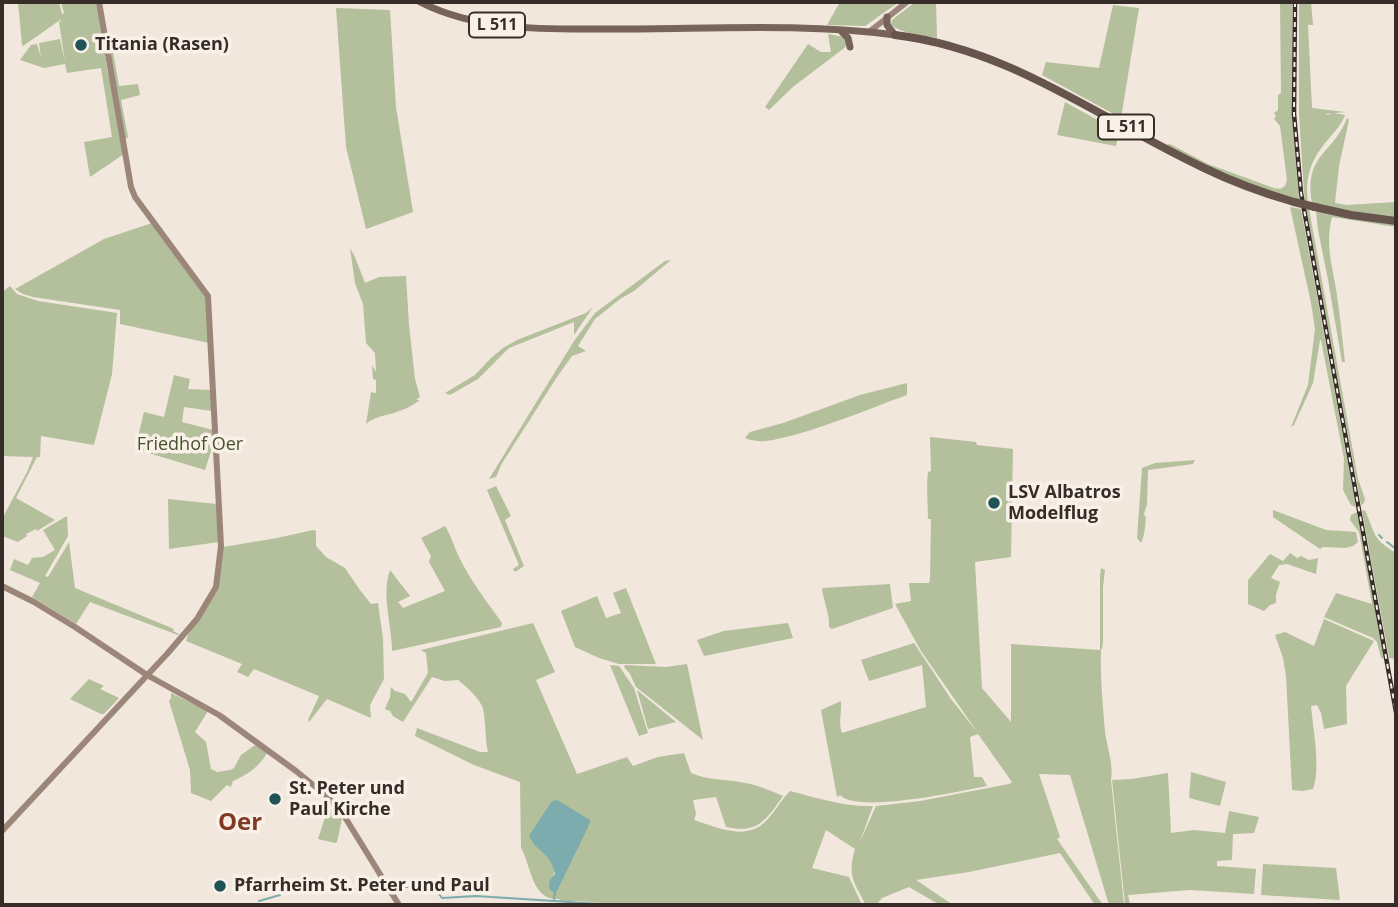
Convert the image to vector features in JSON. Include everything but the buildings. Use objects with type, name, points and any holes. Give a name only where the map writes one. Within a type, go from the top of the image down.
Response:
[{"type":"highway","name":"L 511","points":[[895,34],[951,47],[1017,69],[1162,147],[1247,186],[1315,207],[1396,221]]},
{"type":"main road","points":[[2,831],[197,619],[216,587],[221,546],[209,306],[206,291],[135,197],[131,187],[99,2]]},
{"type":"main road","name":"L 511","points":[[420,2],[474,20],[537,29],[798,28],[895,34]]},
{"type":"main road","points":[[869,32],[908,2]]},
{"type":"main road","points":[[887,17],[887,25],[895,34]]},
{"type":"main road","points":[[839,30],[848,38],[850,47]]},
{"type":"main road","points":[[2,586],[93,638],[147,675],[199,702],[296,771],[328,797],[343,814],[399,905]]},
{"type":"green space","points":[[18,2],[59,2],[62,14],[61,2],[97,2],[108,74],[111,74],[109,54],[113,52],[119,86],[138,84],[140,95],[121,100],[128,137],[123,141],[124,154],[90,177],[84,142],[112,137],[101,68],[67,73],[65,64],[44,68],[20,60],[31,45],[37,44],[41,57],[39,43],[60,39],[65,62],[60,20],[22,45]]},
{"type":"green space","points":[[840,2],[899,2],[865,26],[827,25]]},
{"type":"green space","points":[[915,2],[936,2],[937,38],[907,32],[891,25],[892,20]]},
{"type":"green space","points":[[1280,2],[1292,2],[1292,114],[1299,200],[1263,190],[1205,166],[1166,145],[1170,144],[1208,164],[1274,188],[1285,186],[1287,180],[1280,126],[1274,119],[1274,113],[1278,110],[1278,95],[1281,93]]},
{"type":"green space","points":[[1299,2],[1311,2],[1313,25],[1308,25],[1312,108],[1345,112],[1335,113],[1345,115],[1311,167],[1307,187],[1308,202],[1305,201],[1304,192],[1299,114]]},
{"type":"green space","points":[[1113,5],[1139,8],[1121,118],[1042,75],[1046,62],[1099,68]]},
{"type":"green space","points":[[336,8],[390,10],[396,107],[413,212],[366,229],[346,147]]},
{"type":"green space","points":[[828,34],[844,37],[848,44],[794,86],[769,110],[765,107],[808,44],[821,52],[831,52]]},
{"type":"green space","points":[[1065,102],[1119,132],[1116,146],[1057,135]]},
{"type":"green space","points":[[1347,118],[1349,120],[1339,166],[1335,203],[1347,205],[1396,202],[1396,220],[1312,203],[1312,174],[1316,164]]},
{"type":"green space","points":[[1290,207],[1301,209],[1356,507],[1351,505],[1343,490],[1344,459],[1321,340],[1313,383],[1291,427],[1308,385],[1315,329]]},
{"type":"green space","points":[[1306,209],[1309,209],[1358,479],[1365,499],[1361,505]]},
{"type":"green space","points":[[1316,211],[1396,224],[1396,227],[1332,217],[1330,253],[1345,362],[1342,362]]},
{"type":"green space","points":[[152,223],[206,297],[209,343],[120,324],[120,310],[33,297],[15,289],[104,239]]},
{"type":"green space","points":[[350,248],[365,283],[379,277],[406,276],[415,379],[420,397],[416,400],[420,400],[408,408],[378,417],[366,424],[371,392],[376,393],[372,365],[376,372],[375,353],[366,343],[363,304],[355,283]]},
{"type":"green space","points":[[671,260],[595,319],[578,346],[586,351],[572,356],[501,465],[496,477],[489,479],[574,341],[595,313],[665,261]]},
{"type":"green space","points":[[10,286],[17,294],[38,301],[117,313],[112,374],[94,445],[41,436],[40,457],[37,457],[16,498],[55,520],[26,534],[27,536],[18,542],[2,536],[2,519],[33,457],[2,456],[2,292]]},
{"type":"green space","points":[[593,307],[574,335],[574,322],[509,348],[478,379],[450,395],[445,393],[475,375],[503,348],[586,313]]},
{"type":"green space","name":"Friedhof Oer","points":[[174,375],[190,379],[188,389],[211,390],[212,411],[184,407],[182,422],[213,430],[212,448],[205,470],[135,449],[144,412],[164,417]]},
{"type":"green space","points":[[907,383],[907,395],[826,425],[769,441],[745,438],[750,432],[860,395]]},
{"type":"green space","points":[[930,437],[1013,449],[1011,557],[975,562],[982,688],[1011,722],[1011,644],[1100,650],[1100,577],[1101,568],[1105,570],[1102,691],[1124,905],[1109,905],[1070,775],[1039,774],[1060,837],[1057,839],[1103,905],[1095,905],[1060,853],[916,880],[953,905],[940,905],[909,887],[882,898],[877,904],[866,905],[852,873],[855,849],[826,830],[812,868],[849,877],[862,905],[629,905],[561,901],[550,898],[537,888],[521,848],[520,782],[474,765],[415,736],[417,728],[480,752],[488,752],[483,710],[475,695],[458,680],[445,681],[432,677],[403,722],[385,709],[391,687],[405,694],[411,702],[428,673],[426,653],[421,650],[533,623],[555,672],[536,680],[577,774],[627,757],[633,766],[658,757],[684,753],[691,773],[751,784],[783,796],[760,823],[754,827],[737,829],[726,827],[716,797],[693,800],[696,814],[694,820],[714,827],[742,832],[758,827],[766,821],[790,791],[841,804],[873,806],[859,844],[876,806],[920,801],[1009,784],[1012,782],[978,734],[970,737],[974,777],[982,777],[987,786],[887,802],[850,800],[840,795],[837,797],[821,710],[841,701],[842,733],[926,707],[922,665],[869,681],[861,660],[914,643],[951,699],[978,733],[921,651],[895,604],[911,601],[909,583],[929,583],[931,519],[928,519],[927,483],[928,472],[931,471]],"holes":[[[590,823],[549,886],[554,870],[548,855]]]},
{"type":"green space","points":[[1195,460],[1193,464],[1148,470],[1144,514],[1146,518],[1141,543],[1137,538],[1142,468],[1155,463]]},
{"type":"green space","points":[[496,486],[511,516],[505,520],[524,566],[515,572],[513,569],[519,565],[487,490]]},
{"type":"green space","points":[[168,499],[217,504],[219,542],[169,549]]},
{"type":"green space","points":[[1273,510],[1326,530],[1356,532],[1358,542],[1345,548],[1320,549],[1273,517]]},
{"type":"green space","points":[[1365,510],[1378,539],[1396,553],[1396,659],[1389,658],[1362,511]]},
{"type":"green space","points":[[1357,512],[1385,659],[1381,658],[1377,642],[1373,638],[1324,617],[1336,593],[1372,604],[1359,532],[1350,520],[1351,515]]},
{"type":"green space","points":[[67,516],[68,536],[45,576],[48,577],[69,542],[75,588],[174,629],[178,635],[90,602],[76,624],[32,597],[40,583],[10,570],[14,559],[28,565],[32,558],[43,557],[55,550],[43,530]]},
{"type":"green space","points":[[445,526],[463,566],[502,623],[501,627],[392,651],[387,600],[390,570],[410,596],[398,602],[403,608],[445,591],[429,562],[431,556],[421,538]]},
{"type":"green space","points":[[316,531],[316,546],[326,557],[345,568],[371,604],[378,603],[383,639],[384,679],[370,705],[371,718],[327,699],[309,722],[319,696],[254,669],[248,677],[237,672],[242,664],[186,641],[217,587],[223,547]]},
{"type":"green space","points":[[1290,553],[1297,558],[1318,558],[1316,574],[1287,564],[1279,565],[1271,578],[1280,582],[1276,603],[1264,611],[1248,604],[1248,580],[1270,554],[1283,561]]},
{"type":"green space","points":[[890,584],[893,608],[832,629],[829,627],[822,588]]},
{"type":"green space","points":[[626,588],[656,664],[619,664],[575,647],[561,611],[597,596],[606,618],[621,613],[613,593]]},
{"type":"green space","points":[[1324,619],[1374,641],[1346,686],[1347,724],[1324,729],[1317,705],[1311,706],[1316,760],[1315,781],[1313,789],[1292,790],[1286,676],[1275,635],[1285,632],[1314,646]]},
{"type":"green space","points":[[788,623],[793,638],[704,656],[697,640],[724,631]]},
{"type":"green space","points":[[687,664],[703,740],[636,687],[624,667]]},
{"type":"green space","points":[[610,665],[619,666],[634,688],[648,733],[639,736]]},
{"type":"green space","points":[[89,679],[104,686],[100,689],[119,698],[104,714],[70,699]]},
{"type":"green space","points":[[637,690],[676,722],[648,729]]},
{"type":"green space","points":[[171,693],[208,711],[195,732],[206,742],[211,769],[217,772],[234,768],[241,755],[255,745],[267,753],[248,773],[233,781],[231,787],[227,785],[211,801],[191,793],[190,770],[169,701]]},
{"type":"green space","points":[[1191,772],[1226,782],[1220,806],[1189,798]]},
{"type":"green space","points":[[1168,773],[1171,833],[1194,830],[1225,833],[1229,811],[1259,817],[1254,833],[1233,834],[1232,860],[1217,861],[1217,866],[1256,869],[1254,894],[1190,890],[1128,895],[1130,905],[1125,905],[1112,780]]},
{"type":"green space","points":[[333,808],[342,819],[335,843],[318,839],[326,814]]},
{"type":"green space","points":[[1263,864],[1336,868],[1340,900],[1261,895]]},
{"type":"water","points":[[557,800],[590,820],[590,823],[556,893],[550,890],[549,886],[555,874],[553,866],[529,836],[552,801]]},
{"type":"waterway","points":[[1379,535],[1382,538]]},
{"type":"waterway","points":[[1387,542],[1396,549]]},
{"type":"waterway","points":[[420,886],[436,885],[442,898],[476,896],[616,905]]},
{"type":"waterway","points":[[395,887],[408,887]]},
{"type":"waterway","points":[[350,889],[381,888]]},
{"type":"waterway","points":[[316,889],[339,889]]},
{"type":"waterway","points":[[554,899],[555,892]]},
{"type":"waterway","points":[[259,901],[280,895]]},
{"type":"railway","points":[[1295,2],[1294,114],[1301,193],[1396,712]]},
{"type":"place","name":"Titania (Rasen)","points":[[81,45]]},
{"type":"place","name":"LSV Albatros Modelflug","points":[[994,503]]},
{"type":"place","name":"St. Peter und Paul Kirche","points":[[275,799]]},
{"type":"place","name":"Pfarrheim St. Peter und Paul","points":[[220,886]]},
{"type":"district","name":"Oer","points":[[240,823]]}]
